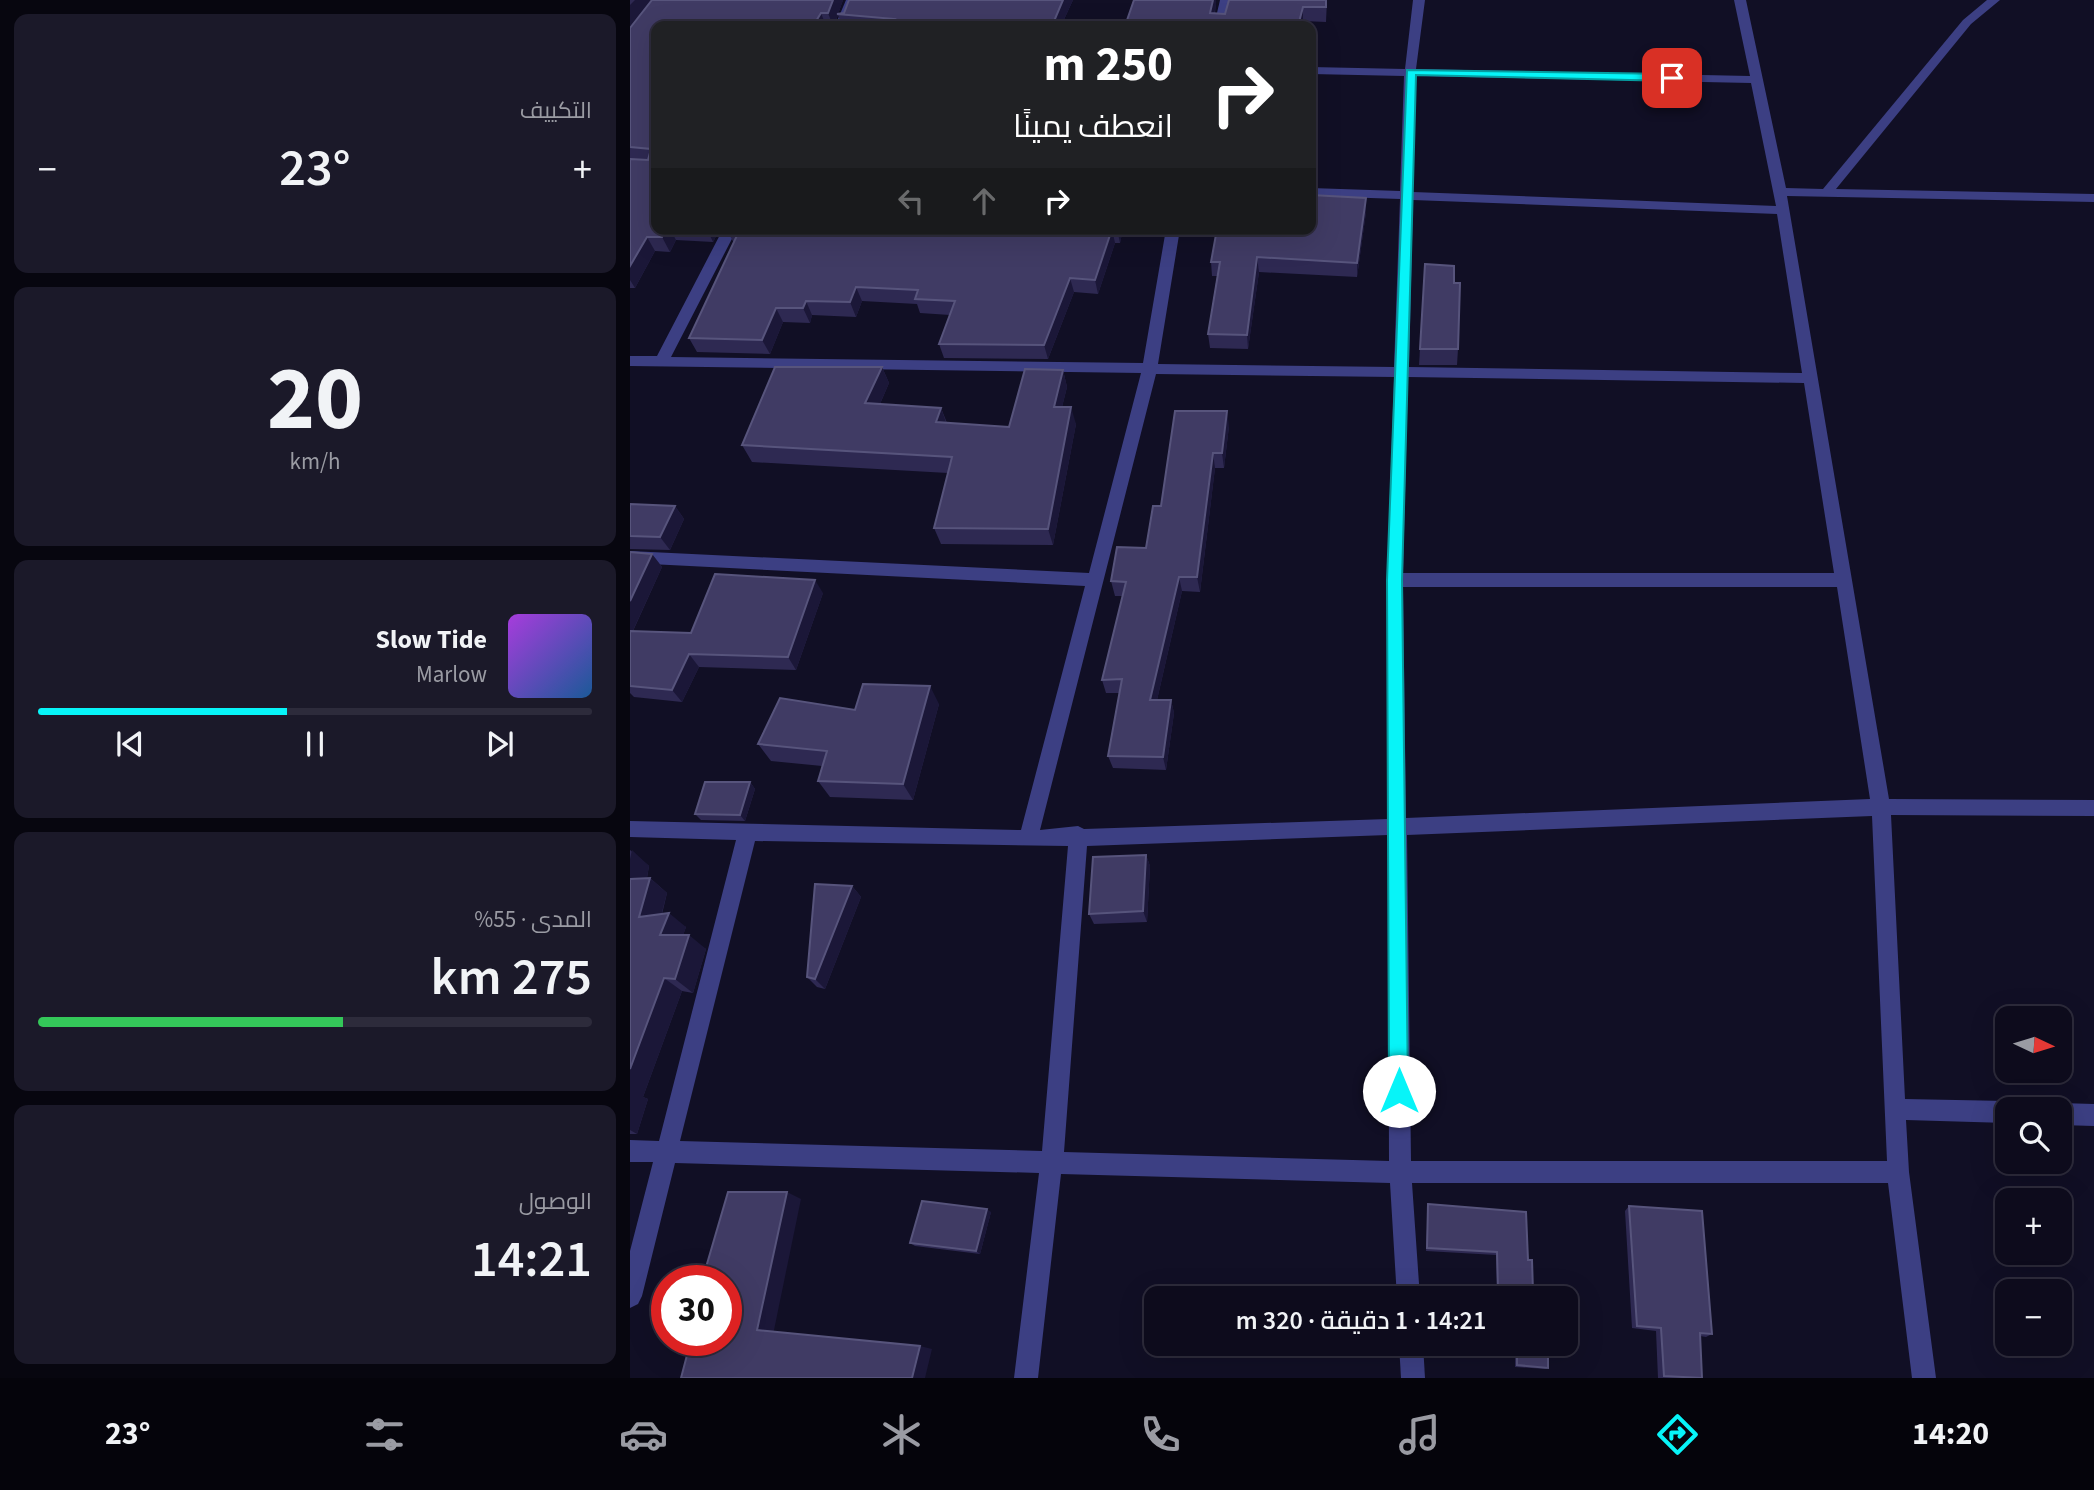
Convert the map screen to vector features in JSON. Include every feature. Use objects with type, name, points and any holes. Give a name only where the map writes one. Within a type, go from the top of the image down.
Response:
[{"type":"street","points":[[843,21],[852,0]]},
{"type":"street","points":[[1221,21],[1226,0]]},
{"type":"street","points":[[1407,1286],[1400,1172],[1395,580],[1410,72],[1419,0]]},
{"type":"street","points":[[1740,0],[1781,201],[1812,378],[1881,807],[1898,1172],[1924,1378]]},
{"type":"street","points":[[1826,193],[1967,22],[1994,0]]},
{"type":"street","points":[[1316,70],[1756,80]]},
{"type":"street","points":[[1316,192],[1781,201],[1826,193],[2094,198]]},
{"type":"street","points":[[661,362],[727,235]]},
{"type":"street","points":[[1028,839],[1149,371],[1172,235]]},
{"type":"street","points":[[630,361],[1149,371],[1812,378]]},
{"type":"street","points":[[630,557],[1094,580]]},
{"type":"street","points":[[1395,580],[1845,580]]},
{"type":"street","points":[[630,829],[1028,839],[1078,835],[1630,819],[1881,807],[2094,808]]},
{"type":"street","points":[[630,1296],[748,831]]},
{"type":"street","points":[[1026,1378],[1052,1160],[1078,835]]},
{"type":"street","points":[[1896,1109],[1995,1112]]},
{"type":"street","points":[[2072,1114],[2094,1115]]},
{"type":"street","points":[[630,1151],[1052,1160],[1400,1172],[1898,1172]]},
{"type":"street","points":[[1412,1356],[1413,1378]]},
{"type":"building","points":[[652,0],[833,0],[828,13],[821,13],[816,21],[651,21],[651,149],[630,147],[630,28]]},
{"type":"building","points":[[849,0],[1063,0],[1054,21],[894,21],[895,19],[837,14],[844,13]]},
{"type":"building","points":[[1134,0],[1213,0],[1210,13],[1225,14],[1229,0],[1326,0],[1326,7],[1303,7],[1299,21],[1127,21]]},
{"type":"building","points":[[651,149],[651,235],[663,235],[647,237],[630,266],[630,159],[648,160]]},
{"type":"building","points":[[1316,195],[1366,198],[1357,263],[1257,257],[1247,335],[1208,334],[1220,262],[1211,262],[1216,235],[1316,235]]},
{"type":"building","points":[[737,235],[1110,235],[1095,280],[1070,278],[1044,345],[939,344],[955,301],[915,299],[918,290],[856,287],[850,302],[806,301],[803,308],[776,308],[762,340],[689,338]]},
{"type":"building","points":[[1425,264],[1454,266],[1454,283],[1460,283],[1458,349],[1420,349]]},
{"type":"building","points":[[775,367],[882,367],[865,403],[941,408],[936,422],[1009,427],[1025,369],[1063,370],[1054,407],[1071,407],[1048,529],[934,528],[952,457],[742,445]]},
{"type":"building","points":[[1175,411],[1227,411],[1222,453],[1213,453],[1197,577],[1179,577],[1150,700],[1171,700],[1163,757],[1108,756],[1122,679],[1102,680],[1126,582],[1111,581],[1117,547],[1146,548],[1153,506],[1161,506]]},
{"type":"building","points":[[630,504],[675,506],[660,537],[630,536]]},
{"type":"building","points":[[630,552],[652,554],[630,601]]},
{"type":"building","points":[[715,574],[815,580],[788,657],[689,654],[672,690],[630,686],[630,631],[691,633]]},
{"type":"building","points":[[863,684],[930,686],[903,784],[818,781],[827,751],[758,744],[780,698],[855,710]]},
{"type":"building","points":[[705,782],[750,782],[740,815],[695,814]]},
{"type":"building","points":[[1146,855],[1143,911],[1089,914],[1093,857]]},
{"type":"building","points":[[650,878],[639,917],[669,913],[660,935],[689,935],[675,979],[664,978],[630,1069],[630,879]]},
{"type":"building","points":[[815,884],[852,886],[815,979],[807,977]]},
{"type":"building","points":[[728,1192],[787,1192],[757,1330],[920,1346],[912,1378],[681,1378],[687,1356],[742,1356],[742,1265],[707,1265]]},
{"type":"building","points":[[922,1201],[987,1209],[976,1251],[910,1243]]},
{"type":"building","points":[[1428,1204],[1526,1212],[1528,1260],[1532,1260],[1533,1286],[1498,1286],[1497,1252],[1427,1248]]},
{"type":"building","points":[[1629,1206],[1702,1211],[1712,1334],[1700,1333],[1702,1378],[1664,1376],[1661,1328],[1637,1326]]},
{"type":"building","points":[[1517,1356],[1548,1356],[1548,1368],[1517,1365]]},
{"type":"route","points":[[1399,1091],[1395,580],[1410,72],[1672,78]]}]
